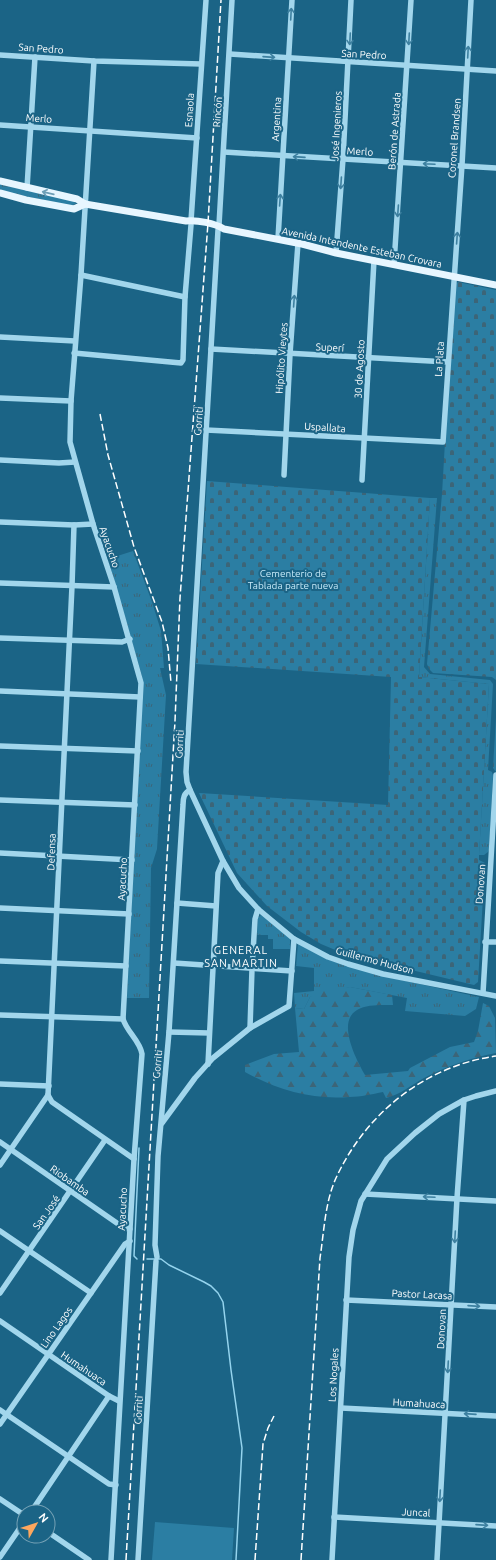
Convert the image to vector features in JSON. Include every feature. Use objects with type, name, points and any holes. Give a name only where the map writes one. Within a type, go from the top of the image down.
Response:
[{"type":"main road","points":[[0,181],[77,199],[85,204],[190,222]]},
{"type":"main road","points":[[0,193],[26,200],[74,209],[85,204]]},
{"type":"main road","name":"Avenida Intendente Esteban Crovara","points":[[190,222],[298,243],[336,253],[496,285]]},
{"type":"street","name":"Esnaola","points":[[74,353],[178,364],[183,360],[185,297],[206,0]]},
{"type":"street","name":"Rincón","points":[[220,228],[232,0]]},
{"type":"street","name":"Argentina","points":[[278,239],[292,0]]},
{"type":"street","name":"José Ingenieros","points":[[336,253],[343,160],[351,0]]},
{"type":"street","name":"Berón de Astrada","points":[[394,264],[411,0]]},
{"type":"street","name":"Coronel Brandsen","points":[[454,277],[471,0]]},
{"type":"street","name":"San Pedro","points":[[230,54],[288,59],[496,71]]},
{"type":"street","name":"San Pedro","points":[[0,55],[94,61],[201,64]]},
{"type":"street","points":[[27,188],[35,57]]},
{"type":"street","name":"Ayacucho","points":[[94,61],[81,275],[74,353],[70,442],[93,524],[130,639],[141,683],[123,1019],[126,1027],[140,1047],[142,1054],[134,1159],[111,1560]]},
{"type":"street","name":"Merlo","points":[[0,125],[197,138]]},
{"type":"street","name":"Merlo","points":[[224,152],[496,168]]},
{"type":"street","name":"Gorriti","points":[[138,1560],[154,1271],[156,1259],[155,1245],[158,1171],[174,963],[183,805],[184,796],[186,792],[190,790],[186,772],[211,349],[220,228]]},
{"type":"street","name":"Hipólito Vieytes","points":[[284,475],[290,354],[298,243]]},
{"type":"street","name":"30 de Agosto","points":[[362,480],[374,260]]},
{"type":"street","points":[[81,275],[185,297]]},
{"type":"street","name":"La Plata","points":[[443,442],[454,277]]},
{"type":"street","points":[[0,337],[75,341]]},
{"type":"street","name":"Superí","points":[[211,349],[448,362]]},
{"type":"street","points":[[0,398],[71,402]]},
{"type":"street","name":"Uspallata","points":[[206,430],[443,442]]},
{"type":"street","points":[[0,460],[64,463],[75,462]]},
{"type":"street","points":[[0,522],[74,525],[93,524]]},
{"type":"street","name":"Defensa","points":[[0,1165],[48,1095],[74,525]]},
{"type":"street","points":[[0,583],[114,587]]},
{"type":"street","points":[[0,638],[122,642],[130,639]]},
{"type":"street","points":[[0,691],[140,696]]},
{"type":"street","points":[[0,746],[138,752]]},
{"type":"street","name":"Donovan","points":[[483,993],[485,942],[493,858],[495,775]]},
{"type":"street","name":"Guillermo Hudson","points":[[190,790],[223,861],[239,888],[258,910],[294,939],[328,957],[383,974],[496,996]]},
{"type":"street","points":[[0,800],[135,805]]},
{"type":"street","points":[[0,853],[132,860]]},
{"type":"street","points":[[208,1064],[218,872],[223,861]]},
{"type":"street","points":[[177,903],[216,906]]},
{"type":"street","points":[[0,908],[129,914]]},
{"type":"street","points":[[250,1028],[255,919],[258,910]]},
{"type":"street","points":[[162,1123],[208,1064],[250,1028],[287,1008],[290,1004],[294,939]]},
{"type":"street","points":[[485,942],[496,942]]},
{"type":"street","points":[[0,961],[126,966]]},
{"type":"street","points":[[174,963],[292,971]]},
{"type":"street","points":[[0,1015],[52,1018],[123,1019]]},
{"type":"street","points":[[169,1032],[209,1033]]},
{"type":"street","points":[[0,1084],[49,1086]]},
{"type":"street","name":"Los Nogales","points":[[332,1560],[346,1300],[353,1230],[359,1207],[365,1194],[384,1163],[425,1124],[464,1100],[496,1091]]},
{"type":"street","points":[[48,1095],[52,1102],[134,1159]]},
{"type":"street","name":"Donovan","points":[[437,1560],[457,1198],[464,1100]]},
{"type":"street","name":"San José","points":[[0,1294],[71,1192],[105,1140]]},
{"type":"street","name":"Riobamba","points":[[0,1142],[124,1228],[130,1229]]},
{"type":"street","points":[[365,1194],[496,1200]]},
{"type":"street","points":[[0,1231],[91,1293]]},
{"type":"street","name":"Lino Lagos","points":[[0,1424],[125,1244],[130,1241]]},
{"type":"street","name":"Pastor Lacasa","points":[[346,1300],[496,1307]]},
{"type":"street","name":"Humahuaca","points":[[0,1321],[109,1396],[120,1401]]},
{"type":"street","points":[[36,1504],[109,1396]]},
{"type":"street","name":"Humahuaca","points":[[341,1408],[496,1416]]},
{"type":"street","points":[[0,1410],[110,1484],[116,1485]]},
{"type":"street","points":[[0,1499],[16,1510]]},
{"type":"street","name":"Juncal","points":[[334,1517],[496,1526]]},
{"type":"street","points":[[0,1557],[16,1534]]},
{"type":"street","points":[[56,1538],[87,1559]]},
{"type":"green space","points":[[0,184],[73,201],[76,204],[72,206],[0,191]]},
{"type":"green space","points":[[458,282],[496,290],[496,680],[492,677],[433,673],[427,664],[442,494],[454,285]]},
{"type":"green space","name":"Cementerio de Tablada parte nueva","points":[[207,481],[430,498],[419,677],[489,684],[479,856],[479,860],[485,863],[478,982],[474,985],[345,954],[321,944],[301,932],[267,906],[237,873],[199,793],[388,805],[391,677],[196,664]]},
{"type":"green space","points":[[430,498],[437,498],[424,667],[430,674],[490,680],[493,684],[488,770],[492,772],[493,776],[489,850],[484,855],[479,855],[489,684],[419,677]]},
{"type":"green space","points":[[133,551],[161,631],[164,668],[160,668],[166,695],[157,849],[151,868],[149,998],[127,998],[142,676],[108,559]]},
{"type":"green space","points":[[496,718],[496,772],[493,768]]},
{"type":"green space","points":[[261,915],[290,938],[290,949],[273,949],[273,939],[268,939],[268,935],[257,935],[258,917]]},
{"type":"green space","points":[[298,944],[332,961],[378,975],[479,997],[476,1009],[465,1016],[405,1011],[407,998],[350,987],[310,997],[304,1009],[295,1008],[294,993],[314,991],[314,968],[296,966]]},
{"type":"green space","points":[[350,987],[392,995],[393,1005],[375,1005],[361,1008],[351,1016],[348,1023],[350,1042],[357,1061],[365,1075],[408,1071],[410,1068],[450,1047],[474,1042],[478,1031],[483,1003],[489,1006],[495,1018],[496,1053],[477,1057],[450,1066],[424,1078],[396,1095],[386,1098],[383,1092],[353,1097],[335,1098],[308,1095],[282,1089],[245,1072],[245,1065],[274,1054],[299,1052],[295,1008],[304,1009],[310,997],[320,991]]},
{"type":"green space","points":[[155,1522],[234,1528],[232,1560],[152,1560]]},
{"type":"waterway","points":[[137,1259],[134,1256],[139,1148]]},
{"type":"waterway","points":[[147,1259],[161,1259],[169,1265],[204,1282],[218,1293],[223,1302],[242,1448],[236,1560]]},
{"type":"railway","points":[[126,1560],[175,721],[180,598],[208,223],[221,0]]},
{"type":"railway","points":[[100,414],[108,455],[134,547],[162,622],[168,648],[171,683]]},
{"type":"railway","points":[[301,1560],[320,1258],[327,1207],[332,1187],[349,1155],[364,1133],[381,1113],[401,1096],[422,1082],[445,1070],[470,1061],[496,1056]]},
{"type":"railway","points":[[255,1560],[263,1444],[274,1416]]},
{"type":"district","name":"GENERAL SAN MARTIN","points":[[241,956]]}]
